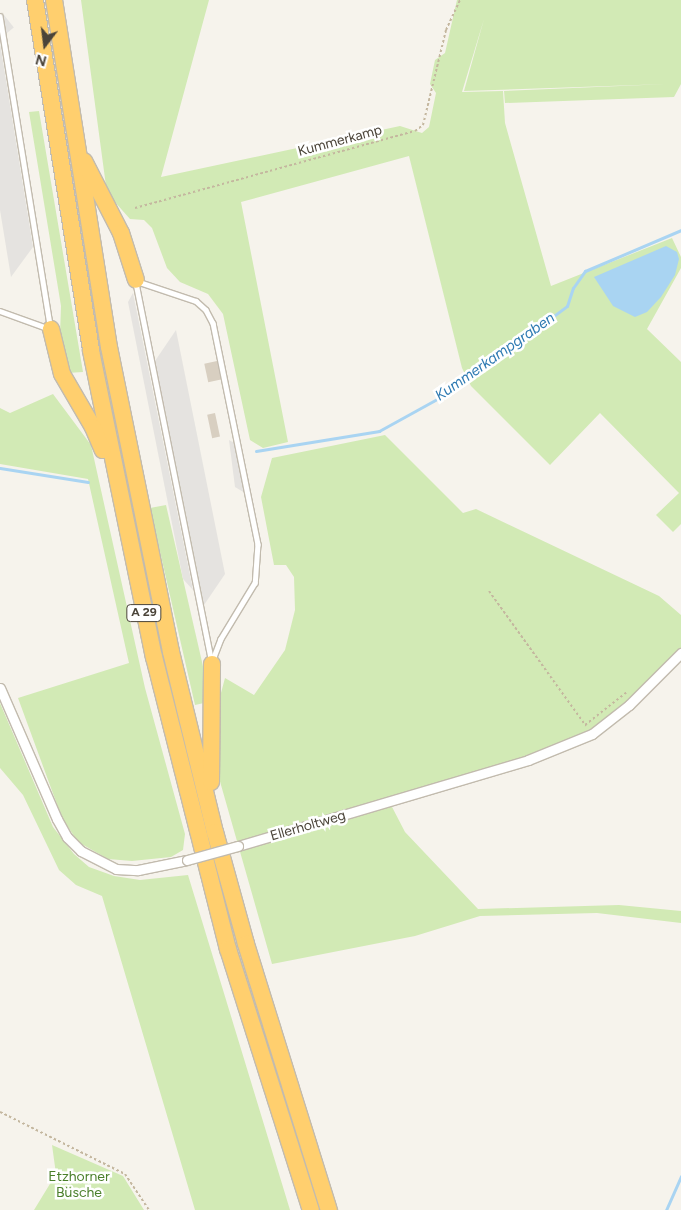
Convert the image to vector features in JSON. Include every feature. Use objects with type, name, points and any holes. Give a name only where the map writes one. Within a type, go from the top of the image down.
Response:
[{"type":"highway","name":"A 29","points":[[35,0],[88,331],[117,486],[154,657],[198,837],[237,977],[311,1210]]},
{"type":"highway","name":"A 29","points":[[54,0],[72,126],[134,483],[215,832],[299,1120],[329,1210]]},
{"type":"highway","points":[[72,126],[95,187],[121,233],[136,280]]},
{"type":"highway","points":[[51,330],[62,374],[94,428],[117,486]]},
{"type":"highway","points":[[212,664],[209,767],[215,832]]},
{"type":"street","name":"Ellerholtweg","points":[[0,688],[57,819],[67,837],[81,851],[116,869],[138,870],[187,860],[238,846],[486,774],[592,734],[629,705],[681,653]]},
{"type":"lane","points":[[0,16],[51,330],[0,311]]},
{"type":"lane","points":[[136,280],[212,664]]},
{"type":"lane","points":[[136,280],[196,301],[206,310],[213,323],[258,544],[255,583],[221,639],[212,664]]},
{"type":"path","name":"Kummerkamp","points":[[135,208],[415,131],[423,125],[446,30],[460,0]]},
{"type":"path","points":[[489,591],[592,734]]},
{"type":"path","points":[[585,725],[630,690]]},
{"type":"path","points":[[0,1112],[126,1174],[149,1210]]},
{"type":"green space","points":[[81,0],[209,0],[161,177],[400,126],[422,133],[429,127],[436,93],[430,84],[435,60],[445,53],[457,0],[681,0],[681,84],[674,97],[505,103],[504,91],[667,84],[464,91],[484,19],[462,92],[503,91],[505,123],[551,286],[672,238],[681,257],[681,268],[647,329],[681,362],[681,524],[673,532],[656,515],[679,493],[600,413],[550,465],[471,386],[462,368],[409,156],[241,202],[288,442],[263,448],[250,440],[223,314],[208,294],[180,282],[167,268],[152,228],[144,220],[130,219],[114,201],[106,186]]},
{"type":"green space","points":[[39,111],[83,372],[67,373],[60,335],[61,306],[29,112]]},
{"type":"green space","points":[[53,394],[91,445],[145,688],[185,834],[183,850],[171,857],[132,861],[108,859],[78,842],[62,818],[18,698],[129,663],[88,479],[0,464],[0,408],[10,413]]},
{"type":"green space","points":[[385,435],[463,513],[476,509],[659,596],[681,615],[681,660],[631,708],[593,737],[482,778],[391,805],[405,832],[478,909],[619,905],[681,911],[681,923],[597,913],[480,916],[415,936],[272,964],[217,771],[218,704],[225,678],[254,695],[285,650],[295,610],[294,577],[286,565],[274,565],[261,497],[272,458]]},
{"type":"green space","points":[[166,505],[205,675],[204,703],[195,705],[150,508]]},
{"type":"green space","points":[[0,703],[53,827],[74,854],[89,867],[114,876],[140,880],[188,875],[290,1210],[195,1210],[102,896],[76,885],[59,870],[23,795],[0,768]]},
{"type":"green space","name":"Etzhorner Büsche","points":[[52,1145],[123,1176],[144,1210],[34,1210],[56,1174]]},
{"type":"shaded area","points":[[4,15],[14,28],[0,38],[0,18]]},
{"type":"shaded area","points":[[0,43],[33,247],[11,277],[0,210]]},
{"type":"shaded area","points":[[133,293],[193,590],[183,579],[128,302]]},
{"type":"shaded area","points":[[176,330],[225,574],[204,605],[155,361]]},
{"type":"shaded area","points":[[229,440],[236,444],[245,493],[235,487]]},
{"type":"water","points":[[666,246],[677,252],[679,259],[675,275],[661,297],[647,312],[635,317],[613,306],[594,277]]},
{"type":"building","points":[[217,361],[221,380],[208,382],[204,364]]},
{"type":"building","points":[[215,413],[220,436],[212,438],[207,415]]},
{"type":"waterway","name":"Kummerkampgraben","points":[[256,451],[379,431],[457,388],[567,306],[573,288],[585,271],[681,230]]},
{"type":"waterway","name":"Kummerkampgraben","points":[[0,468],[88,482]]},
{"type":"waterway","points":[[666,1210],[681,1176]]}]
